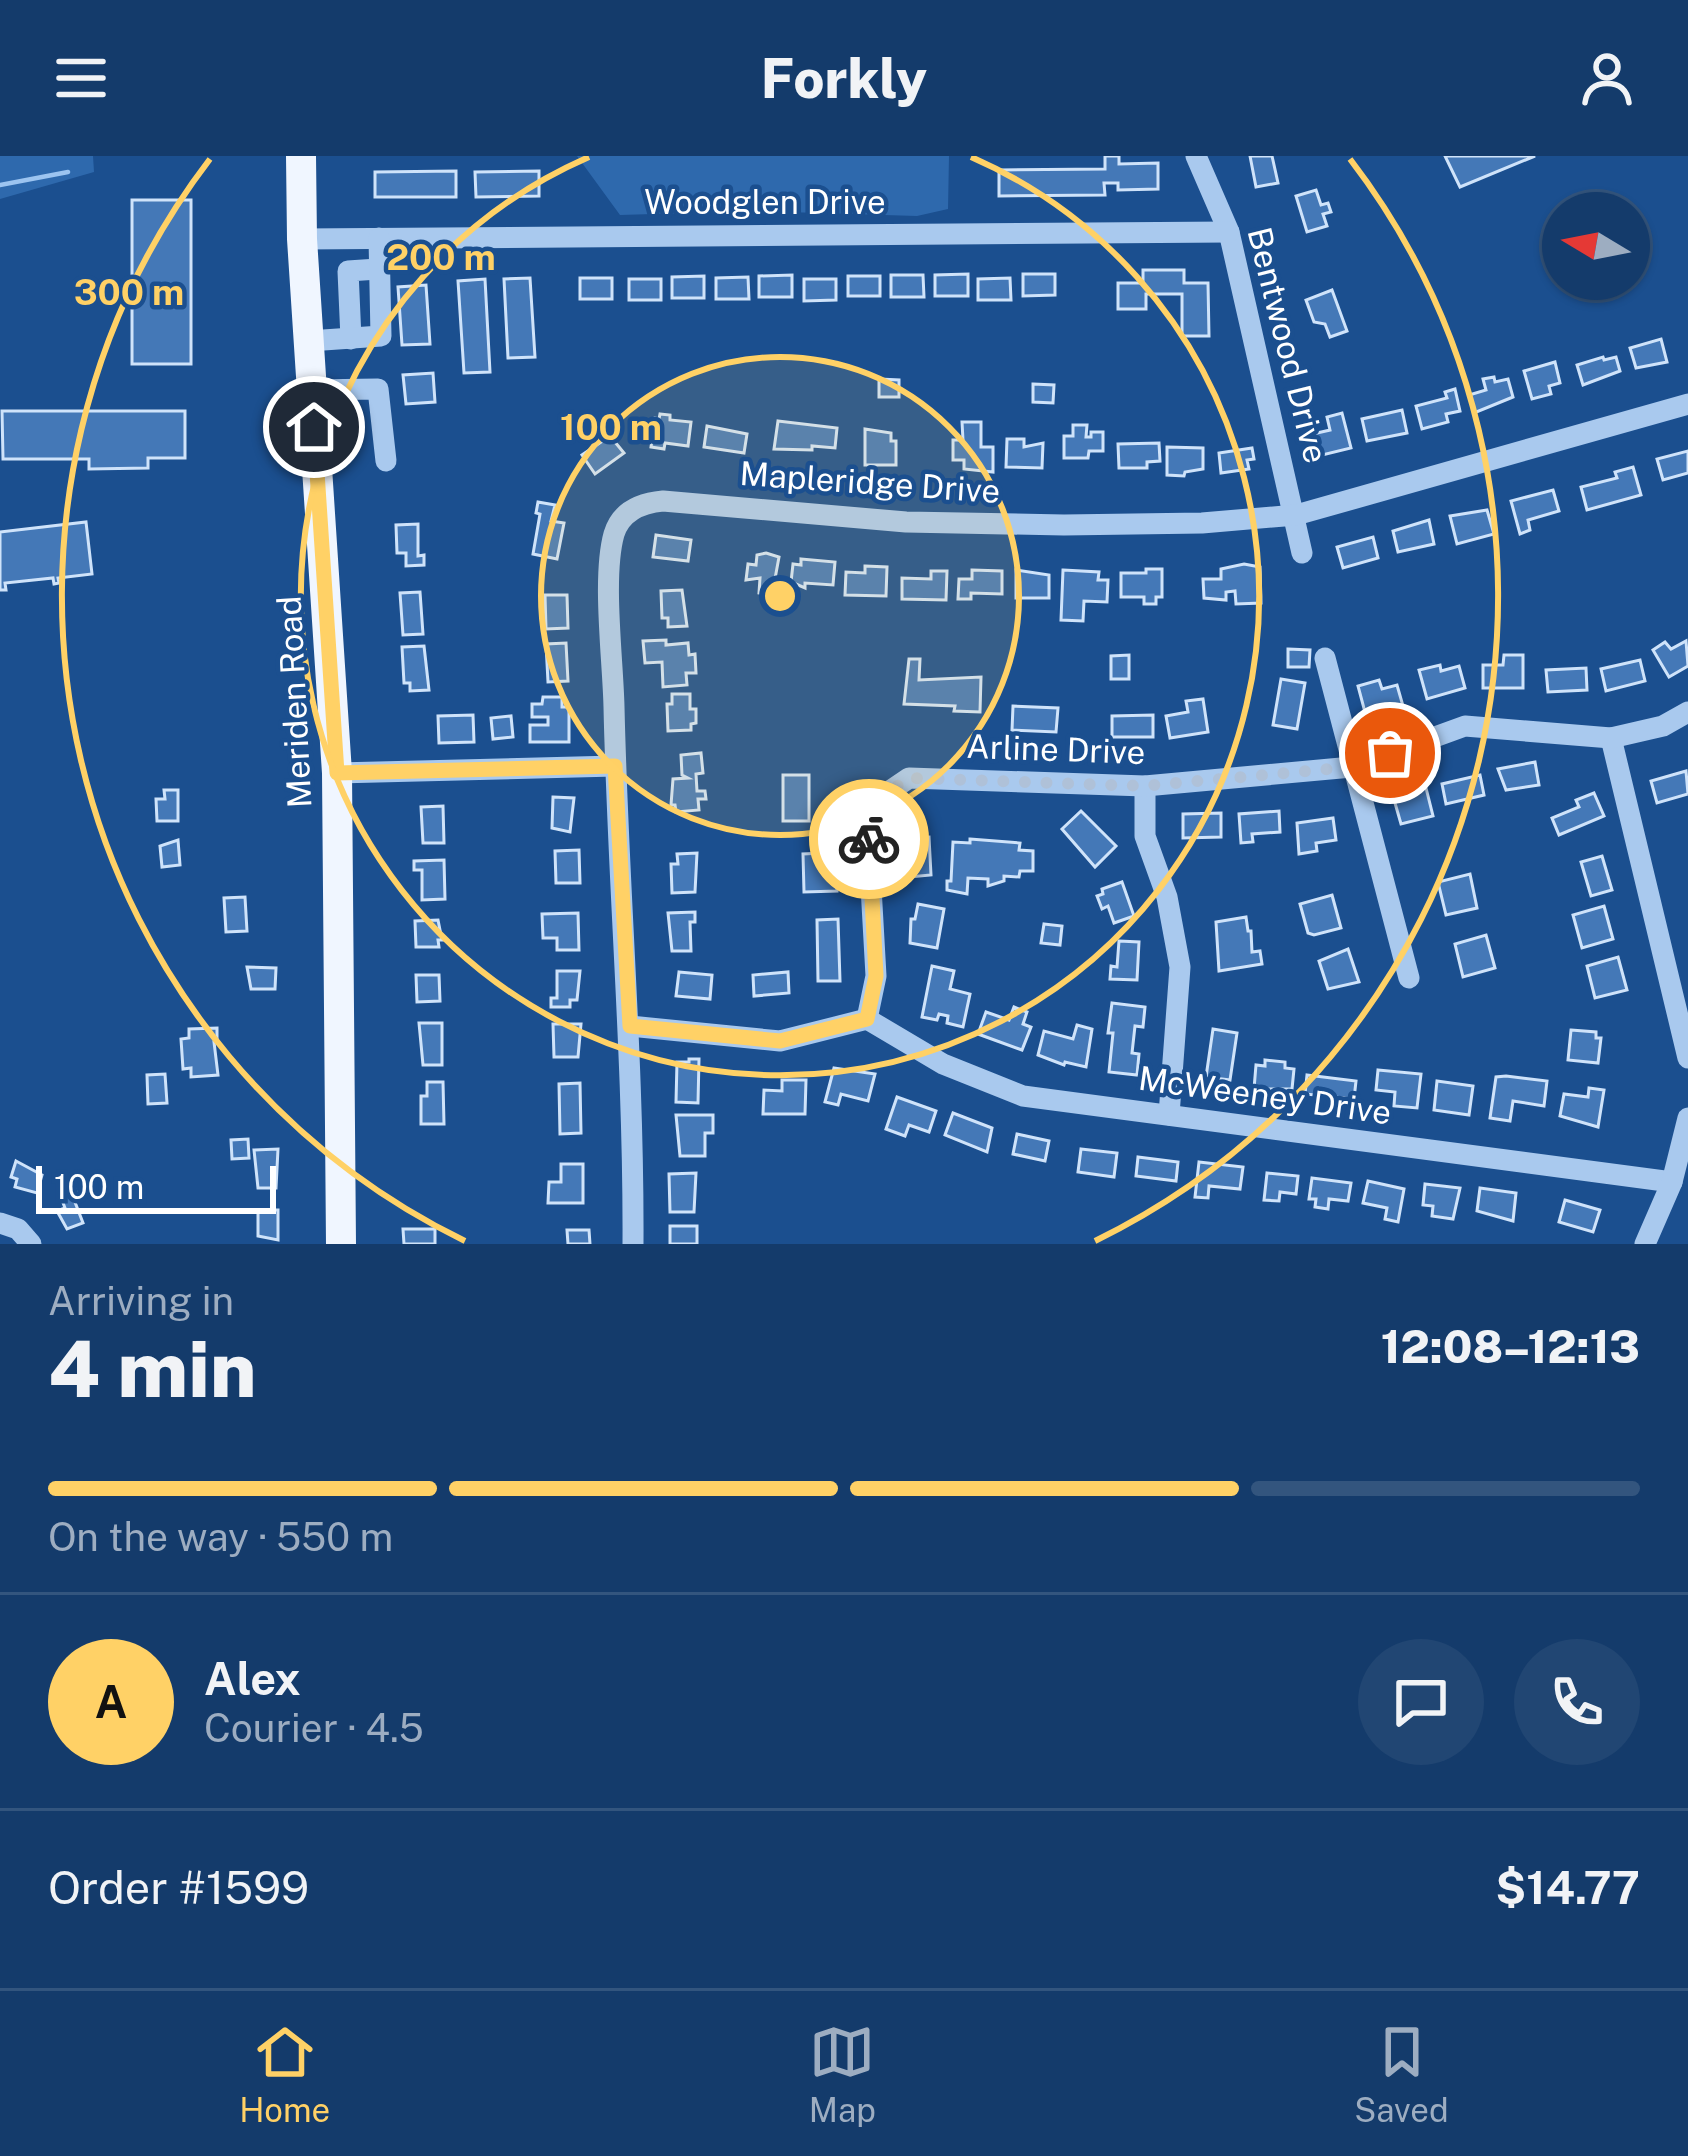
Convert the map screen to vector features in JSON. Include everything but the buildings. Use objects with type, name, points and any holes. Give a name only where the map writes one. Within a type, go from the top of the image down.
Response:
[{"type":"main road","name":"Meriden Road","points":[[301,156],[302,239],[337,773],[341,1244]]},
{"type":"street","name":"Bentwood Drive","points":[[1196,156],[1229,232],[1302,554]]},
{"type":"street","name":"Woodglen Drive","points":[[302,239],[1229,232]]},
{"type":"street","points":[[309,341],[382,336],[366,310],[378,269],[379,238]]},
{"type":"street","points":[[311,390],[378,388],[386,461]]},
{"type":"street","name":"Mapleridge Drive","points":[[633,1244],[630,1026],[615,766],[610,557],[618,523],[647,502],[906,521],[1064,526],[1202,524],[1296,515],[1688,404]]},
{"type":"street","points":[[1325,658],[1409,978]]},
{"type":"street","name":"Arline Drive","points":[[867,1019],[876,976],[868,833],[878,799],[909,778],[1144,786],[1352,767],[1466,726],[1611,738],[1663,726],[1688,712]]},
{"type":"street","points":[[1611,738],[1688,1058]]},
{"type":"street","points":[[337,773],[615,766]]},
{"type":"street","points":[[1144,786],[1144,836],[1168,896],[1180,967],[1169,1115]]},
{"type":"street","points":[[630,1026],[780,1041],[867,1019]]},
{"type":"street","name":"McWeeney Drive","points":[[867,1019],[943,1064],[1023,1096],[1672,1182]]},
{"type":"street","points":[[1645,1244],[1672,1182],[1688,1118]]},
{"type":"street","points":[[0,1223],[17,1228],[32,1244]]},
{"type":"shaded area","points":[[0,156],[93,156],[94,172],[0,199]]},
{"type":"shaded area","points":[[577,156],[949,156],[948,209],[917,216],[753,211],[620,215]]},
{"type":"waterway","points":[[0,185],[68,172]]},
{"type":"way so far","points":[[869,839],[878,799],[909,778],[1144,786],[1352,767],[1390,753]]},
{"type":"route","points":[[314,427],[337,773],[615,766],[630,1026],[780,1041],[867,1019],[876,976],[869,839]]}]
